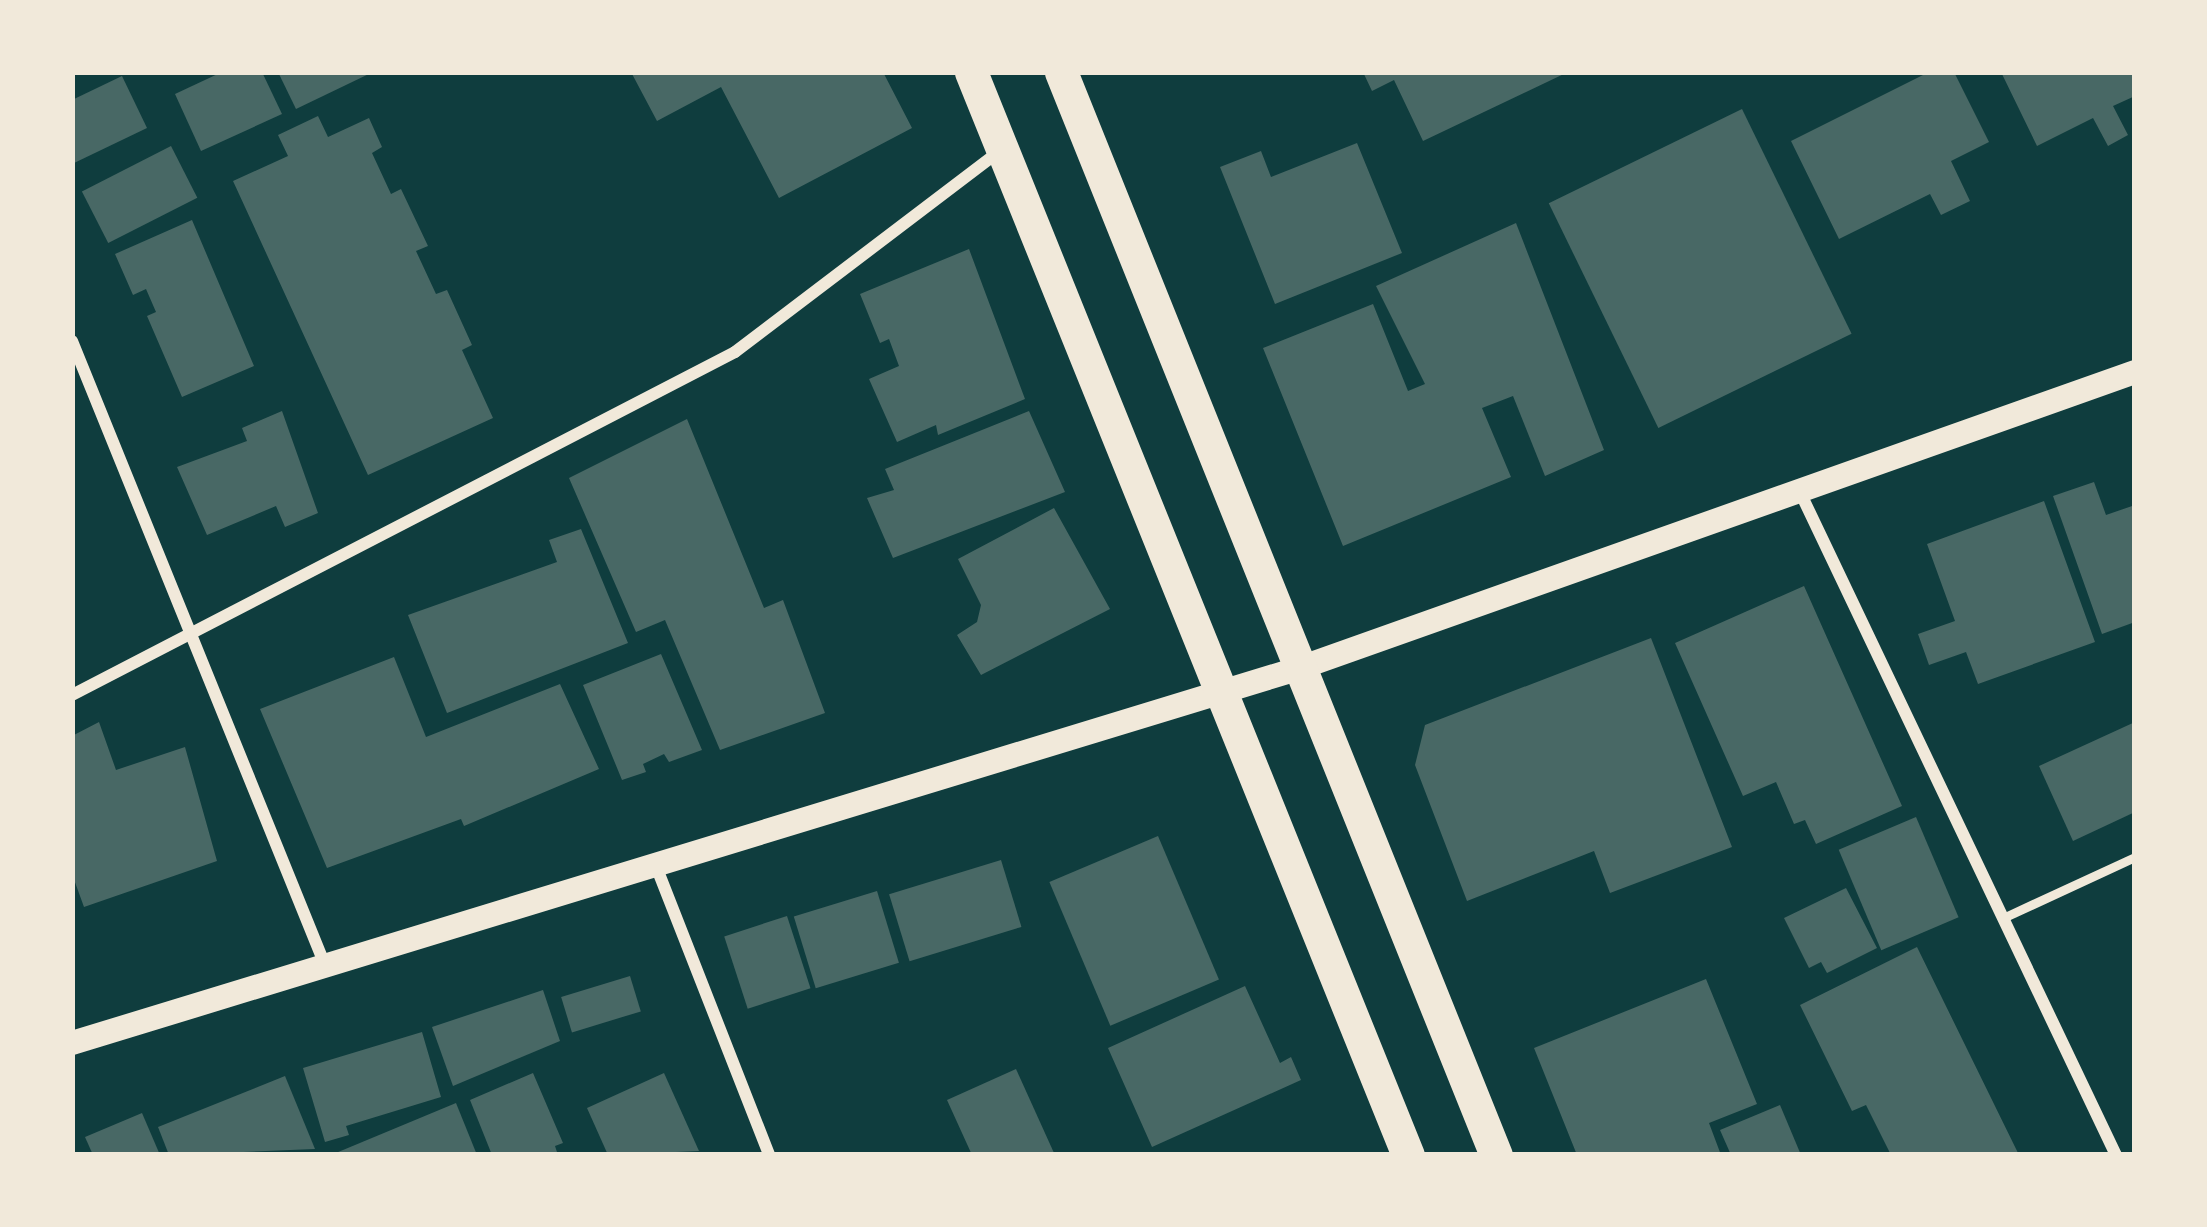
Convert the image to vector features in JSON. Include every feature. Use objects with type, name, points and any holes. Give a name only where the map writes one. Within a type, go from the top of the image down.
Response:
[{"type":"highway","points":[[971,72],[1408,1155]]},
{"type":"highway","points":[[1061,72],[1496,1155]]},
{"type":"main road","points":[[72,1042],[1298,669],[2135,372]]},
{"type":"street","points":[[72,695],[735,352],[1002,149]]},
{"type":"street","points":[[72,341],[325,965]]},
{"type":"street","points":[[1800,492],[2116,1155]]},
{"type":"street","points":[[656,866],[769,1155]]},
{"type":"lane","points":[[2005,917],[2135,857]]},
{"type":"building","points":[[222,72],[262,72],[282,114],[201,151],[175,94]]},
{"type":"building","points":[[278,72],[373,72],[296,109]]},
{"type":"building","points":[[631,72],[883,72],[912,128],[779,198],[721,87],[657,121]]},
{"type":"building","points":[[1363,72],[1568,72],[1423,141],[1394,80],[1372,91]]},
{"type":"building","points":[[1929,72],[1954,72],[1989,142],[1951,161],[1970,201],[1941,215],[1930,194],[1839,239],[1791,141]]},
{"type":"building","points":[[2001,72],[2135,72],[2135,96],[2113,106],[2128,135],[2108,146],[2093,118],[2037,146]]},
{"type":"building","points":[[122,76],[147,128],[72,164],[72,100]]},
{"type":"building","points":[[1742,109],[1852,334],[1658,428],[1549,203]]},
{"type":"building","points":[[318,116],[328,137],[369,118],[382,147],[372,153],[391,194],[401,189],[428,246],[416,251],[436,294],[447,290],[472,345],[462,350],[493,418],[368,475],[233,181],[288,156],[278,135]]},
{"type":"building","points":[[1357,143],[1402,253],[1275,304],[1220,167],[1261,151],[1271,177]]},
{"type":"building","points":[[171,146],[197,198],[108,243],[82,191]]},
{"type":"building","points":[[192,220],[254,366],[182,397],[147,316],[156,312],[146,289],[133,295],[115,254]]},
{"type":"building","points":[[1516,223],[1604,450],[1545,476],[1513,396],[1482,408],[1511,477],[1343,546],[1263,348],[1373,304],[1408,391],[1425,384],[1376,286]]},
{"type":"building","points":[[969,249],[1025,399],[938,435],[936,425],[897,442],[869,379],[899,366],[889,339],[880,343],[860,294]]},
{"type":"building","points":[[282,411],[318,513],[285,527],[276,506],[207,535],[177,467],[247,441],[242,428]]},
{"type":"building","points":[[1029,411],[1065,492],[893,558],[867,498],[894,490],[885,469]]},
{"type":"building","points":[[687,419],[764,608],[783,600],[825,713],[720,750],[665,620],[636,632],[569,478]]},
{"type":"building","points":[[2094,482],[2106,515],[2135,505],[2135,622],[2102,634],[2053,496]]},
{"type":"building","points":[[2044,501],[2095,642],[1978,684],[1966,652],[1929,665],[1918,634],[1955,621],[1927,544]]},
{"type":"building","points":[[1054,508],[1110,609],[981,675],[957,635],[977,622],[981,605],[958,559]]},
{"type":"building","points":[[581,529],[628,643],[447,713],[408,615],[557,562],[549,540]]},
{"type":"building","points":[[1804,586],[1902,806],[1816,844],[1805,820],[1794,824],[1776,782],[1743,796],[1675,643]]},
{"type":"building","points":[[1651,638],[1732,847],[1610,893],[1594,851],[1467,901],[1415,765],[1425,725]]},
{"type":"building","points":[[661,654],[702,750],[669,762],[664,754],[643,764],[646,772],[622,780],[583,685]]},
{"type":"building","points":[[394,657],[426,737],[560,684],[599,769],[464,826],[461,819],[327,868],[260,709]]},
{"type":"building","points":[[99,722],[116,770],[185,747],[217,861],[84,907],[72,874],[72,736]]},
{"type":"building","points":[[2135,722],[2135,812],[2073,841],[2039,766]]},
{"type":"building","points":[[1916,817],[1959,917],[1881,950],[1839,850]]},
{"type":"building","points":[[1158,836],[1219,980],[1110,1026],[1049,882]]},
{"type":"building","points":[[1001,860],[1021,927],[910,961],[889,894]]},
{"type":"building","points":[[1846,888],[1877,948],[1827,973],[1821,962],[1809,968],[1784,918]]},
{"type":"building","points":[[877,891],[899,963],[816,988],[794,916]]},
{"type":"building","points":[[787,916],[810,988],[748,1009],[724,936]]},
{"type":"building","points":[[1917,947],[2019,1155],[1891,1155],[1866,1105],[1852,1111],[1800,1005]]},
{"type":"building","points":[[630,976],[641,1011],[572,1032],[561,997]]},
{"type":"building","points":[[1706,979],[1757,1104],[1709,1123],[1721,1155],[1577,1155],[1534,1048]]},
{"type":"building","points":[[1245,986],[1280,1063],[1291,1057],[1301,1080],[1152,1147],[1108,1048]]},
{"type":"building","points":[[543,990],[560,1041],[453,1086],[432,1027]]},
{"type":"building","points":[[422,1032],[441,1097],[346,1126],[349,1135],[325,1142],[303,1068]]},
{"type":"building","points":[[1016,1069],[1054,1153],[972,1155],[947,1100]]},
{"type":"building","points":[[533,1073],[563,1143],[555,1146],[558,1155],[492,1155],[470,1100]]},
{"type":"building","points":[[664,1073],[699,1151],[608,1155],[587,1108]]},
{"type":"building","points":[[285,1076],[315,1149],[169,1155],[158,1127]]},
{"type":"building","points":[[456,1103],[477,1155],[331,1155]]},
{"type":"building","points":[[1780,1105],[1801,1155],[1731,1155],[1720,1130]]},
{"type":"building","points":[[142,1113],[160,1155],[93,1155],[85,1137]]}]
